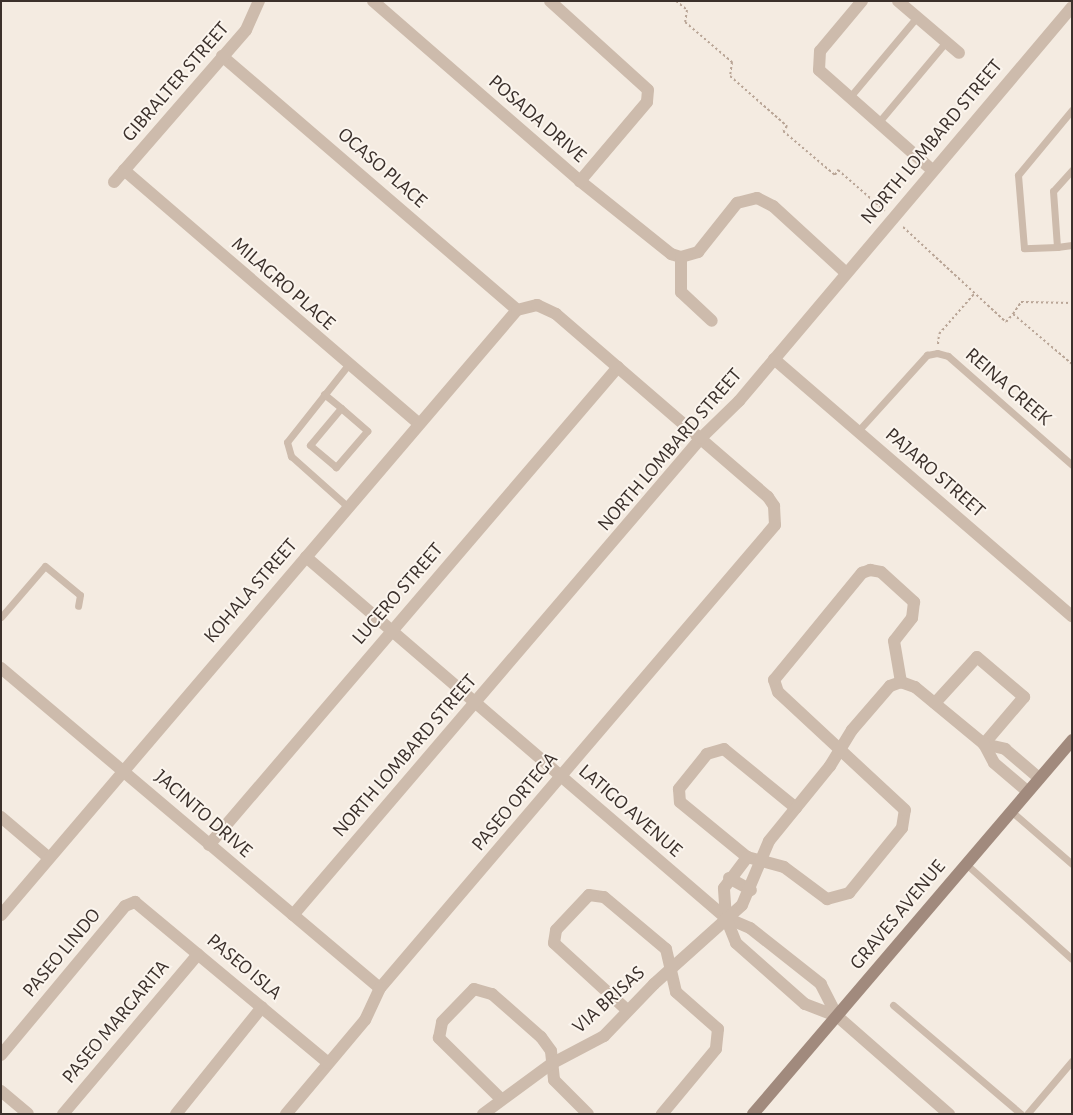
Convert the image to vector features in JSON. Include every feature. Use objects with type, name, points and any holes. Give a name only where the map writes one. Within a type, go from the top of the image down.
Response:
[{"type":"street","name":"GIBRALTER STREET","points":[[114,182],[253,21],[259,1]]},
{"type":"street","name":"POSADA DRIVE","points":[[373,1],[580,181],[671,254],[681,257]]},
{"type":"street","points":[[550,1],[648,90],[647,102],[580,181]]},
{"type":"street","points":[[862,1],[820,51],[820,70],[932,170]]},
{"type":"street","points":[[898,1],[959,53]]},
{"type":"street","name":"NORTH LOMBARD STREET","points":[[293,915],[701,438],[774,359],[845,272],[1072,7]]},
{"type":"street","name":"OCASO PLACE","points":[[222,56],[517,310]]},
{"type":"street","name":"MILAGRO PLACE","points":[[124,170],[348,365],[419,424]]},
{"type":"street","points":[[712,321],[681,292],[681,257],[698,252],[737,203],[757,198],[773,206],[845,272]]},
{"type":"street","points":[[517,310],[537,305],[556,314],[701,438]]},
{"type":"street","name":"KOHALA STREET","points":[[1,915],[122,769],[517,310]]},
{"type":"street","name":"PAJARO STREET","points":[[774,359],[1072,616]]},
{"type":"street","name":"LUCERO STREET","points":[[209,845],[618,367]]},
{"type":"street","name":"PASEO ORTEGA","points":[[286,1114],[365,1020],[380,988],[770,535],[776,518],[768,497],[701,438]]},
{"type":"street","name":"LATIGO AVENUE","points":[[306,556],[726,918],[750,928],[821,984],[837,1016]]},
{"type":"street","points":[[796,808],[730,752],[719,748],[707,754],[682,783],[678,797],[746,857],[760,859],[784,867],[819,895],[839,898],[902,828],[906,815],[900,803],[778,692],[775,675],[862,573],[870,570],[881,572],[914,602],[912,618],[894,641],[902,682],[935,703],[984,744],[994,763],[1027,791]]},
{"type":"street","points":[[935,703],[977,657],[1024,697],[984,744]]},
{"type":"street","name":"JACINTO DRIVE","points":[[1,668],[380,988]]},
{"type":"street","name":"VIA BRISAS","points":[[483,1114],[500,1098],[551,1064],[597,1041],[627,1010],[675,970],[726,918],[742,905],[751,890],[760,859],[796,808],[890,686],[902,682]]},
{"type":"street","name":"GRAVES AVENUE","points":[[752,1114],[1072,740]]},
{"type":"street","points":[[984,744],[1005,749],[1039,778]]},
{"type":"street","points":[[1,817],[49,858]]},
{"type":"street","points":[[726,918],[724,888],[729,878],[746,857]]},
{"type":"street","points":[[729,878],[751,890]]},
{"type":"street","points":[[627,1010],[554,943],[556,930],[584,898],[604,897],[666,949],[675,970],[676,992],[713,1022],[719,1036],[716,1049],[662,1114]]},
{"type":"street","name":"PASEO ISLA","points":[[135,902],[328,1063]]},
{"type":"street","name":"PASEO LINDO","points":[[1,1055],[125,906],[135,902]]},
{"type":"street","name":"LATIGO AVENUE","points":[[726,918],[736,943],[805,1004],[837,1016],[949,1114]]},
{"type":"street","name":"PASEO MARGARITA","points":[[64,1114],[198,954]]},
{"type":"street","points":[[500,1098],[440,1038],[442,1022],[467,993],[482,989],[492,994],[541,1037],[551,1052],[554,1080],[588,1114]]},
{"type":"street","points":[[176,1114],[262,1007]]},
{"type":"street","points":[[1,1091],[28,1114]]},
{"type":"lane","points":[[850,98],[917,17]]},
{"type":"lane","points":[[878,122],[946,42]]},
{"type":"lane","points":[[1072,110],[1018,175],[1024,248],[1072,245]]},
{"type":"lane","points":[[1057,247],[1053,191],[1072,170]]},
{"type":"lane","name":"REINA CREEK","points":[[858,431],[927,355],[937,354],[948,356],[1072,465]]},
{"type":"lane","points":[[348,365],[287,442],[290,456],[348,507]]},
{"type":"lane","points":[[324,394],[341,408],[367,431],[336,467],[310,445],[341,408]]},
{"type":"lane","points":[[1,617],[46,566],[80,596],[78,606]]},
{"type":"lane","points":[[1011,811],[1072,864]]},
{"type":"lane","points":[[966,864],[1072,959]]},
{"type":"lane","points":[[893,1005],[1021,1114]]},
{"type":"lane","points":[[1027,1114],[1072,1061]]},
{"type":"path","points":[[676,1],[687,10],[685,22],[732,62],[730,76],[787,126],[783,131],[835,175],[838,170],[951,268],[948,273],[1006,322],[1022,302],[1072,304]]},
{"type":"path","points":[[937,354],[939,334],[974,294]]},
{"type":"path","points":[[1013,314],[1072,364]]}]
